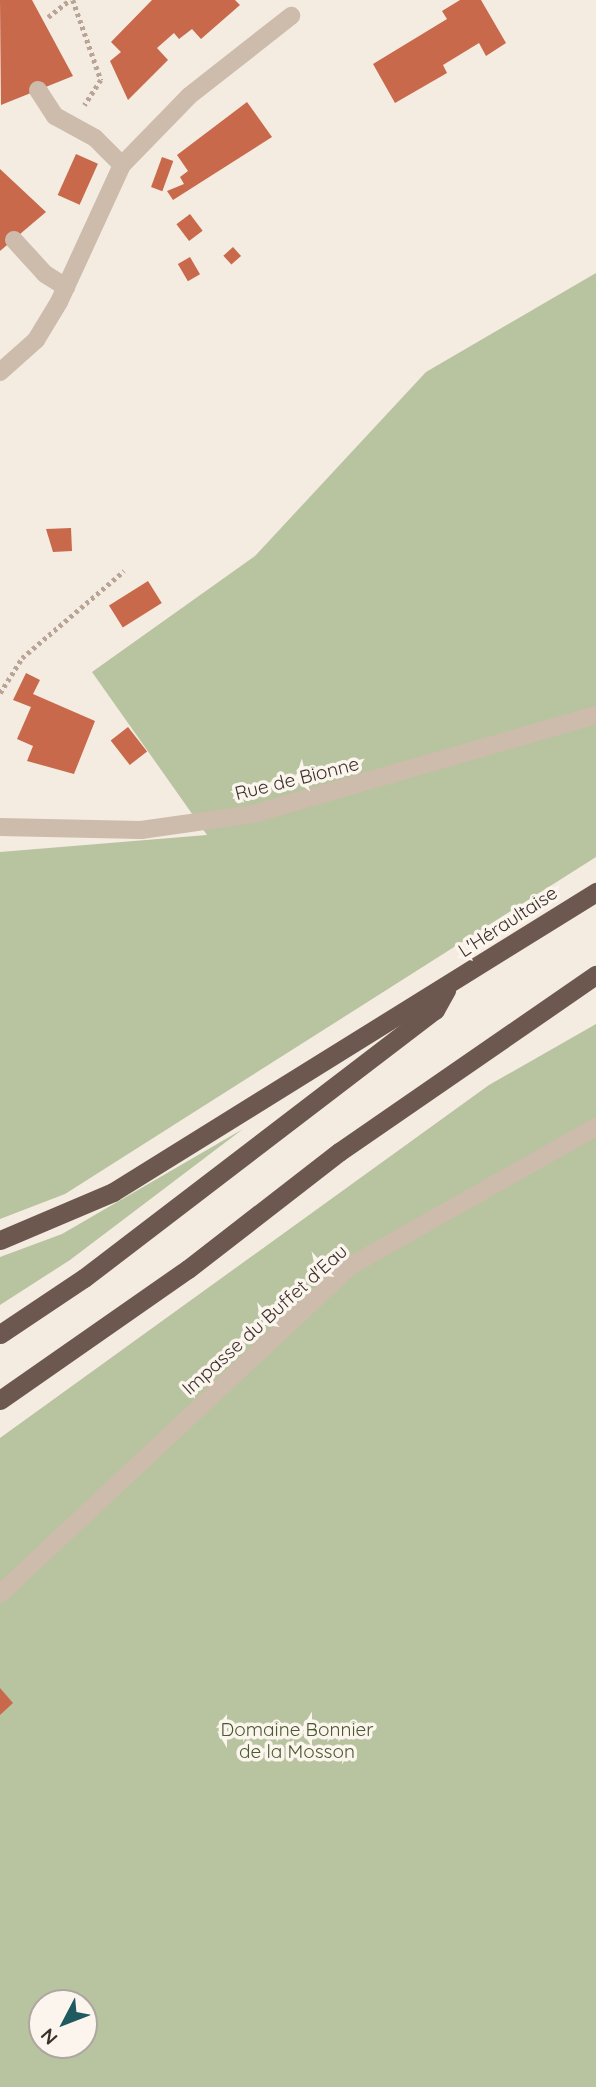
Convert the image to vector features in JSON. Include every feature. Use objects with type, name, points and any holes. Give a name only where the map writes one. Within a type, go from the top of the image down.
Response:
[{"type":"highway","name":"L'Héraultaise","points":[[446,990],[596,892]]},
{"type":"highway","points":[[0,1400],[188,1269],[350,1145],[596,975]]},
{"type":"highway","points":[[0,1240],[113,1192],[423,995],[446,990]]},
{"type":"highway","points":[[0,1334],[188,1200],[435,1010],[446,990]]},
{"type":"street","points":[[0,372],[36,340],[66,287],[122,165],[189,96],[291,16]]},
{"type":"street","points":[[38,90],[71,126],[95,138],[122,165]]},
{"type":"street","points":[[14,240],[44,274],[66,287]]},
{"type":"street","name":"Rue de Bionne","points":[[0,827],[141,830],[253,814],[596,715]]},
{"type":"street","name":"Impasse du Buffet d'Eau","points":[[0,1594],[352,1265],[596,1127]]},
{"type":"path","points":[[48,17],[71,0],[101,80],[71,126]]},
{"type":"path","points":[[0,693],[22,658],[124,570]]},
{"type":"green space","points":[[596,273],[596,857],[65,1194],[0,1219],[0,852],[207,835],[92,672],[255,556],[426,372]]},
{"type":"green space","name":"Domaine Bonnier de la Mosson","points":[[596,1024],[596,2087],[0,2087],[0,1438],[489,1085]]},
{"type":"green space","points":[[243,1129],[70,1260],[0,1305],[0,1257],[62,1234]]},
{"type":"building","points":[[0,0],[32,0],[73,76],[1,105]]},
{"type":"building","points":[[152,0],[235,0],[240,5],[201,39],[192,29],[179,39],[174,33],[157,48],[168,60],[128,100],[110,61],[121,52],[111,42]]},
{"type":"building","points":[[460,0],[481,0],[506,43],[486,56],[479,43],[443,65],[447,73],[395,103],[373,64],[447,19],[442,11]]},
{"type":"building","points":[[247,102],[272,137],[173,200],[167,191],[184,184],[180,177],[188,171],[177,155]]},
{"type":"building","points":[[76,154],[98,164],[80,205],[58,195]]},
{"type":"building","points":[[162,157],[173,161],[162,191],[151,187]]},
{"type":"building","points":[[0,169],[46,212],[0,251]]},
{"type":"building","points":[[190,214],[203,231],[189,241],[176,224]]},
{"type":"building","points":[[233,247],[241,256],[231,265],[223,256]]},
{"type":"building","points":[[190,257],[200,274],[188,281],[178,264]]},
{"type":"building","points":[[71,528],[72,551],[53,552],[46,529]]},
{"type":"building","points":[[148,581],[162,603],[123,627],[109,605]]},
{"type":"building","points":[[26,673],[40,680],[33,694],[95,721],[74,774],[27,761],[33,746],[17,739],[31,707],[13,700]]},
{"type":"building","points":[[128,727],[147,751],[130,765],[111,741]]},
{"type":"building","points":[[0,1688],[13,1703],[0,1715]]}]
